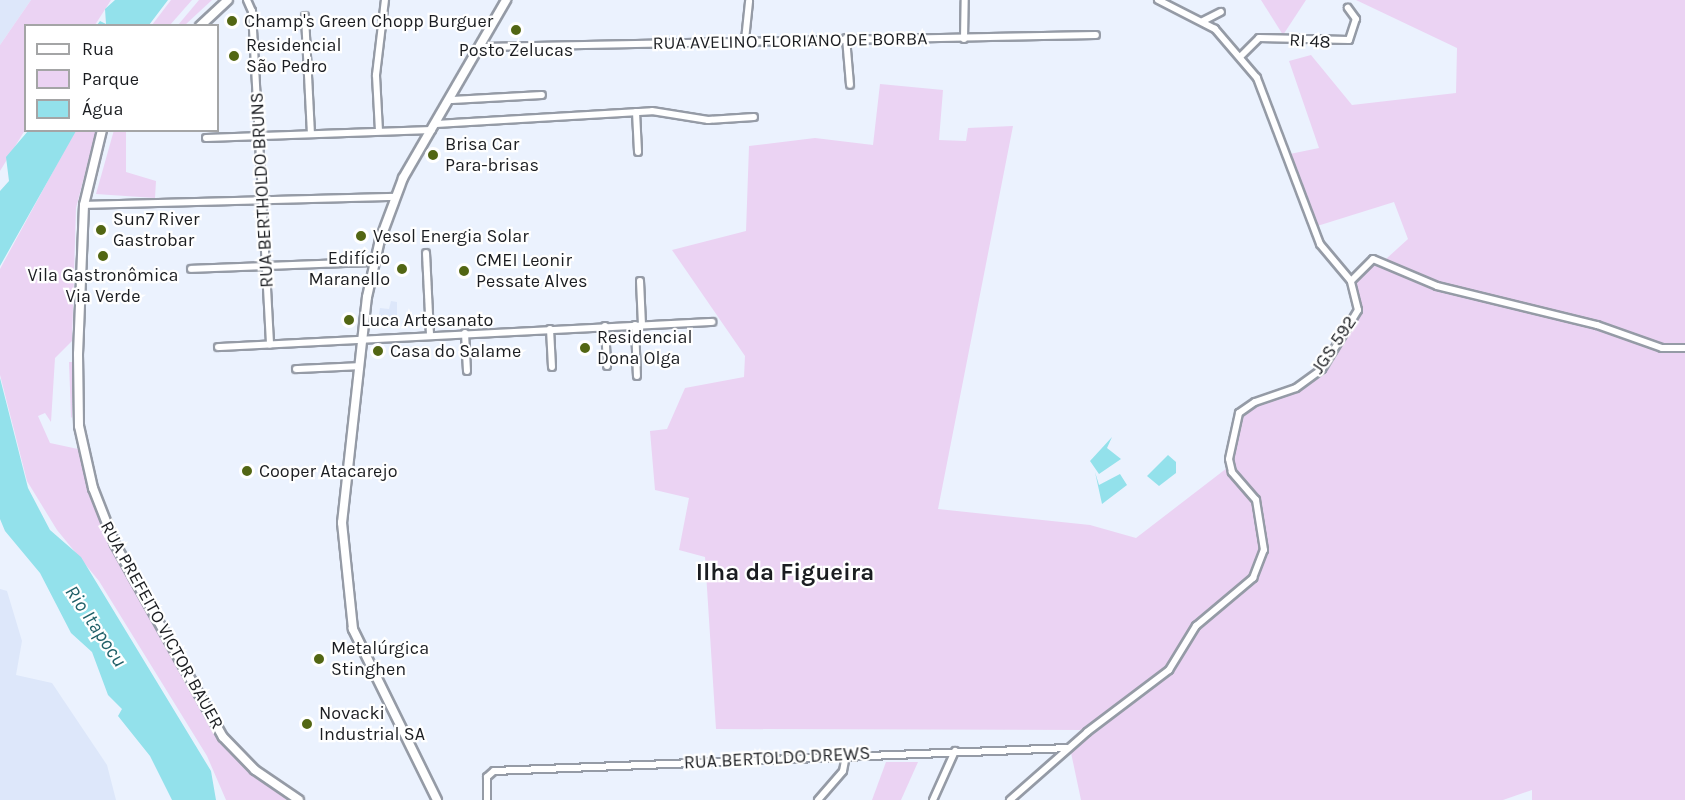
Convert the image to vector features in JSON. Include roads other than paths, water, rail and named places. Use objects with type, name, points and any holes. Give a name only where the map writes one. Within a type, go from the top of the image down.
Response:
[{"type":"main road","points":[[202,24],[228,0]]},
{"type":"main road","points":[[437,800],[362,656],[347,605],[342,523],[362,339],[375,262],[395,197],[483,47],[506,0]]},
{"type":"main road","name":"RUA PREFEITO VICTOR BAUER","points":[[102,132],[84,205],[77,394],[100,510],[224,737],[255,770],[299,800]]},
{"type":"street","name":"RUA BERTHOLDO BRUNS","points":[[247,0],[259,136],[270,345]]},
{"type":"street","points":[[379,131],[376,75],[385,0]]},
{"type":"street","points":[[745,40],[749,0]]},
{"type":"street","points":[[964,0],[964,39]]},
{"type":"street","points":[[1158,0],[1203,21],[1241,56],[1257,78],[1320,244],[1351,281],[1373,259],[1437,286],[1597,326],[1662,348],[1685,348]]},
{"type":"street","name":"RI 48","points":[[1241,56],[1259,38],[1349,39],[1356,19],[1348,8]]},
{"type":"street","points":[[1203,21],[1221,12]]},
{"type":"street","points":[[305,16],[312,134]]},
{"type":"street","name":"RUA AVELINO FLORIANO DE BORBA","points":[[483,47],[846,38],[964,39],[1096,35]]},
{"type":"street","points":[[846,38],[850,85]]},
{"type":"street","points":[[452,100],[542,95]]},
{"type":"street","points":[[206,138],[379,131],[636,112],[708,120],[754,117]]},
{"type":"street","points":[[636,112],[638,152]]},
{"type":"street","points":[[84,205],[395,197]]},
{"type":"street","points":[[426,254],[430,335]]},
{"type":"street","points":[[190,269],[375,262]]},
{"type":"street","points":[[637,376],[640,281]]},
{"type":"street","name":"JGS 592","points":[[1068,748],[1169,670],[1196,626],[1258,571],[1264,550],[1256,500],[1237,479],[1229,459],[1239,413],[1255,402],[1296,388],[1322,369],[1355,320],[1357,300],[1351,281]]},
{"type":"street","points":[[218,347],[712,322]]},
{"type":"street","points":[[605,326],[607,366]]},
{"type":"street","points":[[550,329],[552,367]]},
{"type":"street","points":[[465,333],[467,371]]},
{"type":"street","points":[[296,369],[359,366]]},
{"type":"street","points":[[1010,800],[1048,771],[1068,748]]},
{"type":"street","name":"RUA BERTOLDO DREWS","points":[[488,800],[488,775],[846,755],[1068,748]]},
{"type":"street","points":[[933,800],[955,751]]},
{"type":"street","points":[[818,800],[843,771],[846,755]]},
{"type":"water","points":[[115,0],[168,0],[150,24],[106,24],[105,9]]},
{"type":"water","points":[[27,132],[75,132],[0,266],[0,191],[9,181],[6,157]]},
{"type":"water","name":"Rio Itapocu","points":[[0,378],[28,488],[50,530],[81,557],[211,771],[216,800],[172,800],[150,756],[118,716],[122,709],[108,695],[92,652],[71,633],[40,573],[5,531],[0,519]]},
{"type":"water","points":[[1112,437],[1107,448],[1121,459],[1099,474],[1090,461]]},
{"type":"water","points":[[1168,455],[1176,462],[1176,473],[1159,486],[1147,476]]},
{"type":"water","points":[[1095,472],[1099,485],[1120,474],[1127,485],[1102,504]]},
{"type":"place","name":"Champ's Green Chopp Burguer","points":[[232,21]]},
{"type":"place","name":"Posto Zelucas","points":[[516,30]]},
{"type":"place","name":"Residencial São Pedro","points":[[234,56]]},
{"type":"place","name":"Brisa Car Para-brisas","points":[[433,155]]},
{"type":"place","name":"Sun7 River Gastrobar","points":[[101,230]]},
{"type":"place","name":"Vesol Energia Solar","points":[[361,236]]},
{"type":"place","name":"Vila Gastronômica Via Verde","points":[[103,256]]},
{"type":"place","name":"Edifício Maranello","points":[[402,269]]},
{"type":"place","name":"CMEI Leonir Pessate Alves","points":[[464,271]]},
{"type":"place","name":"Luca Artesanato","points":[[349,320]]},
{"type":"place","name":"Residencial Dona Olga","points":[[585,348]]},
{"type":"place","name":"Casa do Salame","points":[[378,351]]},
{"type":"place","name":"Cooper Atacarejo","points":[[247,471]]},
{"type":"place","name":"Metalúrgica Stinghen","points":[[319,659]]},
{"type":"place","name":"Novacki Industrial SA","points":[[307,724]]},
{"type":"district","name":"Ilha da Figueira","points":[[785,573]]}]
